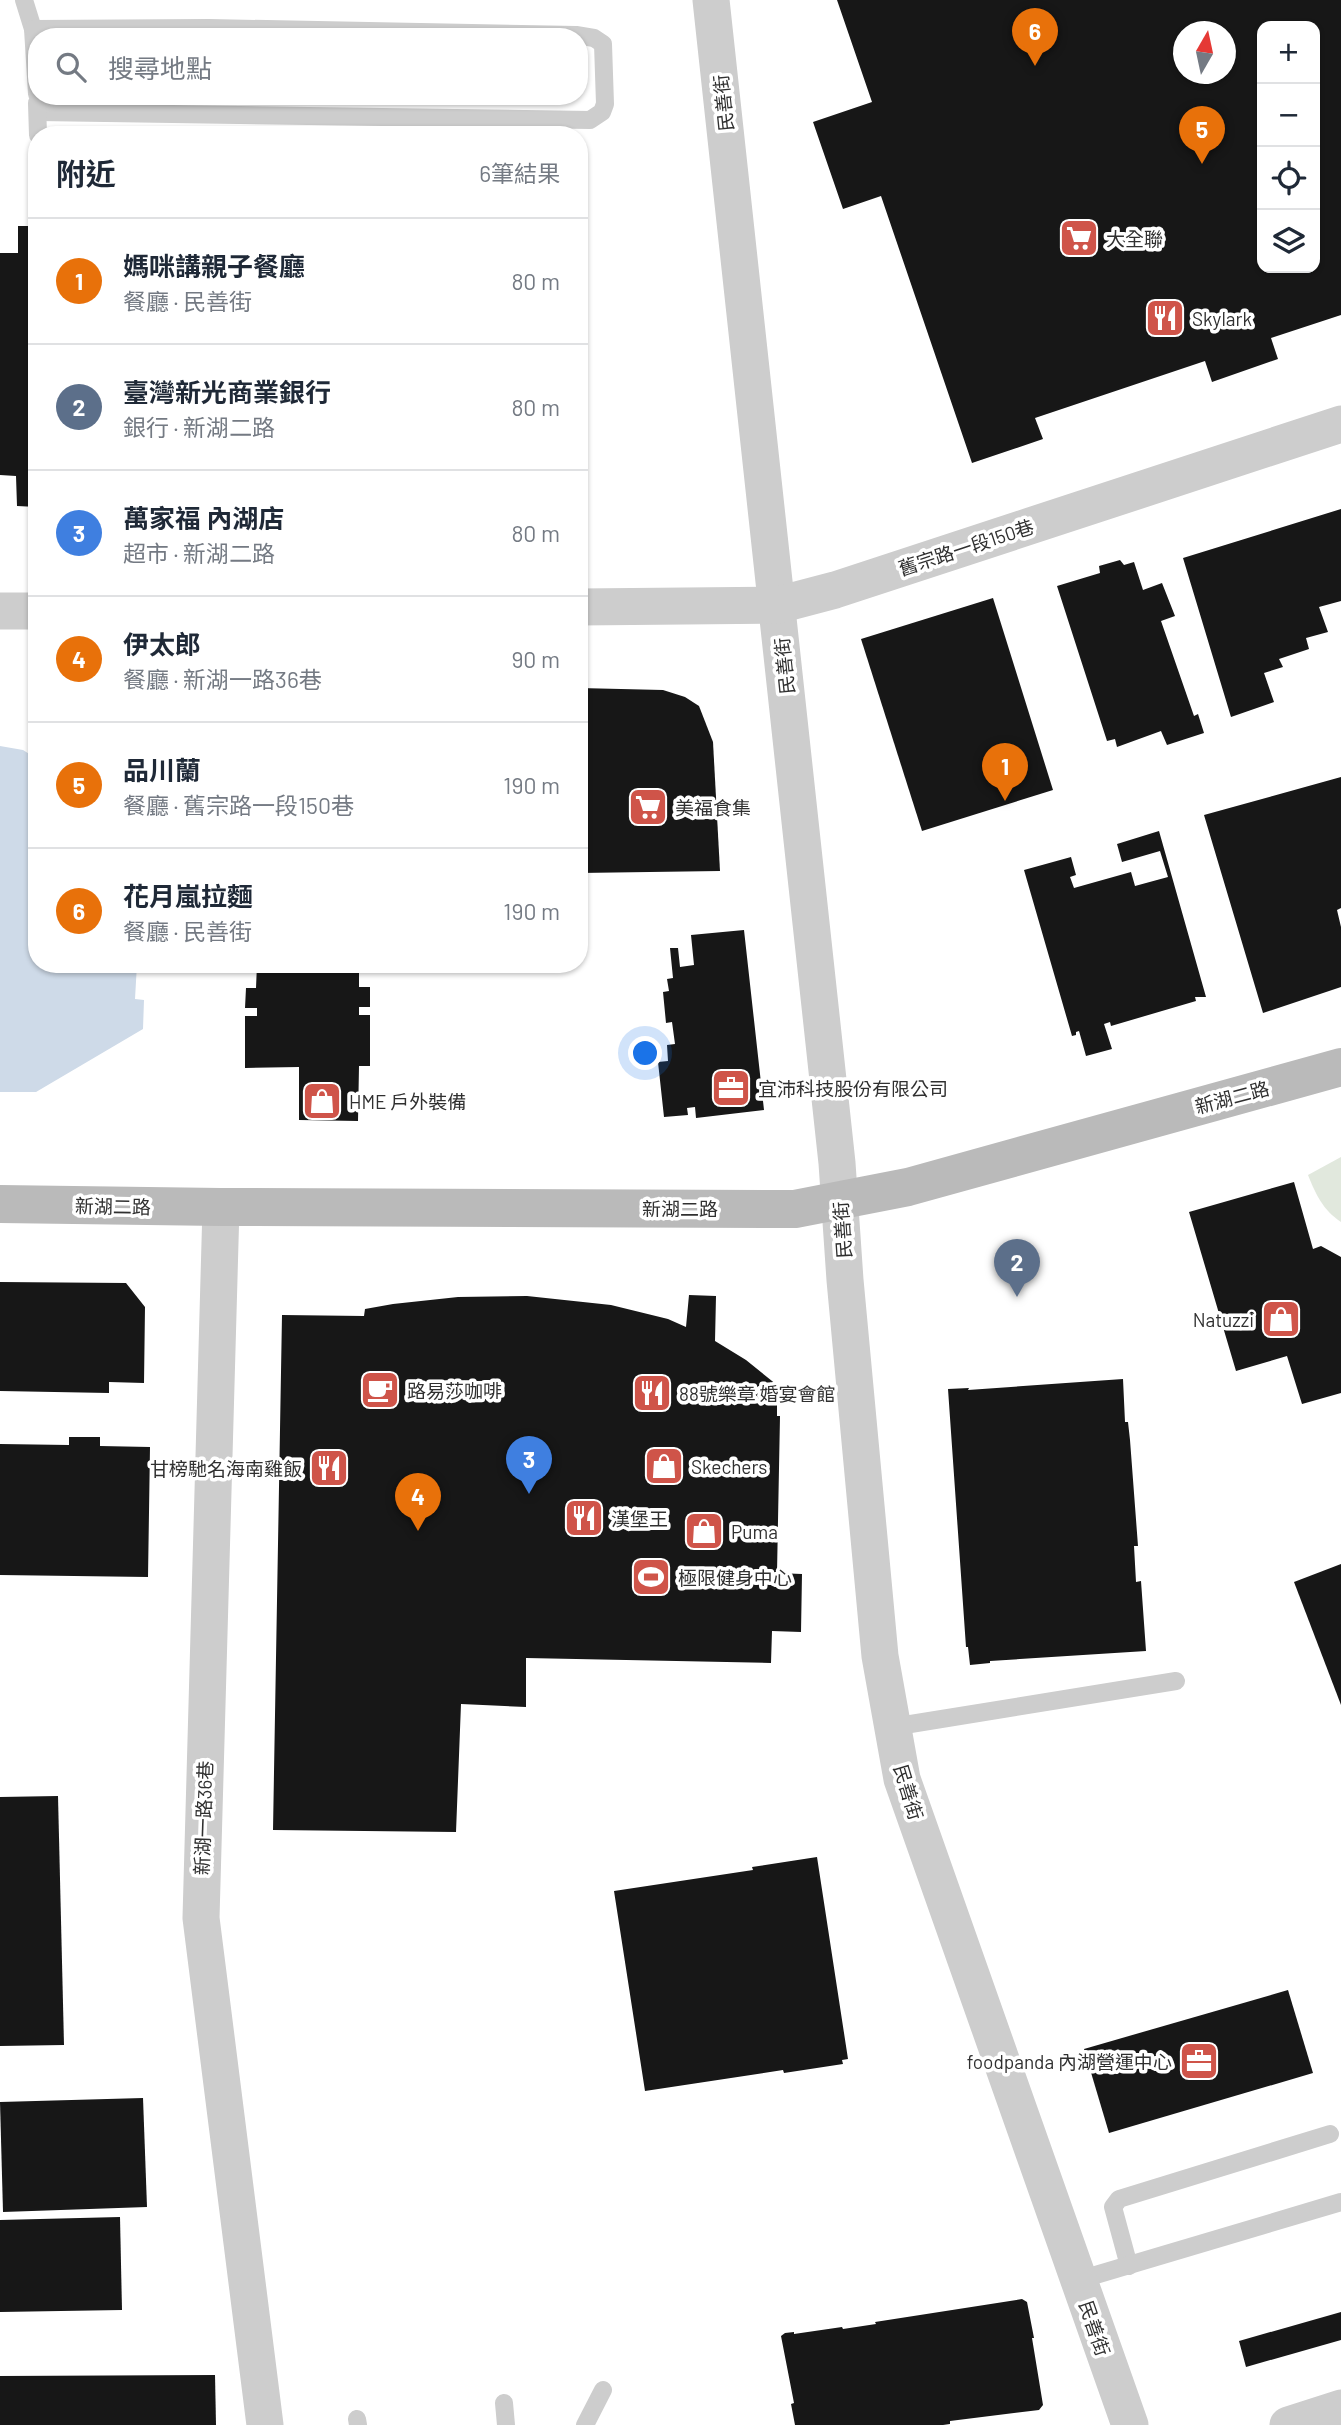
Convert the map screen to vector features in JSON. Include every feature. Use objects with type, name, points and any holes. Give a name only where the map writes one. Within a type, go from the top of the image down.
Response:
[{"type":"street","name":"民善街","points":[[711,0],[840,1201],[880,1656],[892,1727],[902,1779],[1130,2425]]},
{"type":"street","name":"舊宗路一段150巷","points":[[588,607],[778,605],[835,590],[1341,424]]},
{"type":"street","points":[[0,611],[28,611]]},
{"type":"street","name":"新湖二路","points":[[0,1204],[795,1209],[908,1187],[1341,1067]]},
{"type":"street","name":"新湖一路36巷","points":[[221,1207],[201,1918],[265,2425]]},
{"type":"street","points":[[1288,2425],[1341,2407]]},
{"type":"lane","points":[[24,0],[33,28]]},
{"type":"lane","points":[[153,105],[590,120],[601,112],[604,104],[603,44],[588,37]]},
{"type":"lane","points":[[37,105],[38,126]]},
{"type":"lane","points":[[892,1727],[1176,1681]]},
{"type":"lane","points":[[1129,2266],[1113,2207],[1119,2199],[1330,2134]]},
{"type":"lane","points":[[1079,2280],[1341,2202]]},
{"type":"lane","points":[[584,2425],[603,2390]]},
{"type":"lane","points":[[504,2403],[506,2425]]},
{"type":"shaded area","points":[[1341,1157],[1341,1222],[1321,1202],[1308,1175]]},
{"type":"water","points":[[0,746],[28,753],[28,973],[136,973],[135,999],[144,1000],[143,1029],[36,1092],[0,1092]]},
{"type":"building","name":"大全聯","points":[[837,0],[1341,0],[1341,315],[1271,338],[1278,359],[1212,382],[1205,361],[1035,418],[1043,439],[972,463],[881,196],[843,209],[813,122],[872,102]]},
{"type":"building","points":[[18,226],[28,226],[28,507],[17,506],[16,476],[0,475],[0,253],[18,253]]},
{"type":"building","points":[[1341,509],[1341,601],[1319,607],[1328,632],[1306,638],[1309,649],[1279,659],[1283,667],[1264,673],[1274,702],[1231,717],[1183,558]]},
{"type":"building","points":[[1120,560],[1124,565],[1134,562],[1143,590],[1162,583],[1175,616],[1161,621],[1194,716],[1198,714],[1204,733],[1167,745],[1161,731],[1117,747],[1115,739],[1107,741],[1057,586],[1100,573],[1099,566]]},
{"type":"building","points":[[993,598],[1053,790],[922,831],[861,639]]},
{"type":"building","name":"美福食集","points":[[588,688],[663,690],[685,697],[699,706],[713,742],[720,871],[588,873]]},
{"type":"building","points":[[1341,777],[1341,908],[1337,910],[1341,927],[1341,987],[1263,1013],[1204,815]]},
{"type":"building","points":[[1159,831],[1206,997],[1195,997],[1196,1001],[1111,1026],[1110,1022],[1104,1024],[1112,1049],[1086,1056],[1079,1031],[1072,1036],[1024,870],[1071,857],[1076,875],[1070,877],[1074,888],[1131,872],[1135,886],[1168,877],[1160,851],[1122,862],[1117,844]]},
{"type":"building","points":[[744,930],[764,1110],[696,1118],[695,1107],[687,1108],[688,1115],[664,1117],[658,1062],[668,1061],[667,1045],[675,1044],[672,1022],[666,1023],[663,992],[669,991],[667,979],[673,978],[670,948],[678,948],[680,967],[694,965],[691,935]]},
{"type":"building","points":[[257,973],[359,973],[359,987],[370,987],[370,1007],[359,1007],[359,1015],[370,1015],[370,1066],[359,1066],[358,1121],[299,1120],[299,1067],[245,1068],[245,1016],[257,1016],[257,1008],[245,1008],[246,988],[256,988]]},
{"type":"building","name":"Natuzzi","points":[[1294,1182],[1313,1249],[1321,1246],[1341,1257],[1341,1393],[1302,1404],[1287,1356],[1236,1371],[1189,1212]]},
{"type":"building","points":[[0,1282],[126,1283],[145,1307],[144,1383],[109,1382],[109,1393],[0,1391]]},
{"type":"building","points":[[689,1295],[716,1296],[715,1341],[746,1360],[782,1389],[782,1392],[777,1392],[777,1416],[780,1416],[777,1573],[802,1574],[801,1632],[772,1631],[771,1663],[526,1658],[526,1707],[461,1704],[456,1832],[273,1830],[282,1315],[364,1316],[365,1309],[393,1304],[458,1297],[527,1296],[611,1305],[668,1319],[686,1327]]},
{"type":"building","points":[[1123,1379],[1138,1546],[1134,1546],[1136,1582],[1141,1581],[1146,1651],[990,1661],[970,1665],[966,1647],[948,1389],[969,1388],[968,1390]]},
{"type":"building","points":[[69,1437],[100,1437],[100,1446],[150,1447],[148,1577],[0,1575],[0,1444],[69,1445]]},
{"type":"building","points":[[1341,1564],[1341,1705],[1294,1582]]},
{"type":"building","points":[[58,1796],[64,2045],[0,2046],[0,1797]]},
{"type":"building","points":[[817,1857],[848,2059],[842,2060],[843,2064],[784,2073],[783,2070],[645,2091],[614,1891],[753,1870],[752,1867]]},
{"type":"building","name":"foodpanda 內湖營運中心","points":[[1288,1990],[1313,2073],[1109,2133],[1084,2049]]},
{"type":"building","points":[[143,2098],[147,2207],[3,2212],[0,2102]]},
{"type":"building","points":[[120,2217],[122,2310],[0,2312],[0,2220]]},
{"type":"building","points":[[1022,2299],[1027,2302],[1034,2338],[1043,2405],[1039,2410],[950,2421],[950,2424],[943,2425],[795,2425],[791,2404],[794,2403],[781,2336],[785,2333],[843,2329]]},
{"type":"building","points":[[1341,2312],[1341,2340],[1246,2367],[1239,2341]]},
{"type":"building","points":[[215,2375],[216,2425],[0,2425],[0,2376]]},
{"type":"place","name":"花月嵐拉麵","points":[[1035,66]]},
{"type":"place","name":"品川蘭","points":[[1202,164]]},
{"type":"place","name":"大全聯","points":[[1079,238]]},
{"type":"place","name":"Skylark","points":[[1165,318]]},
{"type":"place","name":"媽咪講親子餐廳","points":[[1005,801]]},
{"type":"place","name":"美福食集","points":[[648,807]]},
{"type":"place","name":"宜沛科技股份有限公司","points":[[731,1088]]},
{"type":"place","name":"HME 戶外裝備","points":[[322,1101]]},
{"type":"place","name":"臺灣新光商業銀行","points":[[1017,1297]]},
{"type":"place","name":"Natuzzi","points":[[1281,1319]]},
{"type":"place","name":"路易莎咖啡","points":[[380,1390]]},
{"type":"place","name":"88號樂章 婚宴會館","points":[[652,1393]]},
{"type":"place","name":"Skechers","points":[[664,1466]]},
{"type":"place","name":"甘榜馳名海南雞飯","points":[[329,1468]]},
{"type":"place","name":"萬家福 內湖店","points":[[529,1494]]},
{"type":"place","name":"漢堡王","points":[[584,1518]]},
{"type":"place","name":"伊太郎","points":[[418,1531]]},
{"type":"place","name":"Puma","points":[[704,1531]]},
{"type":"place","name":"極限健身中心","points":[[651,1577]]},
{"type":"place","name":"foodpanda 內湖營運中心","points":[[1199,2061]]}]
